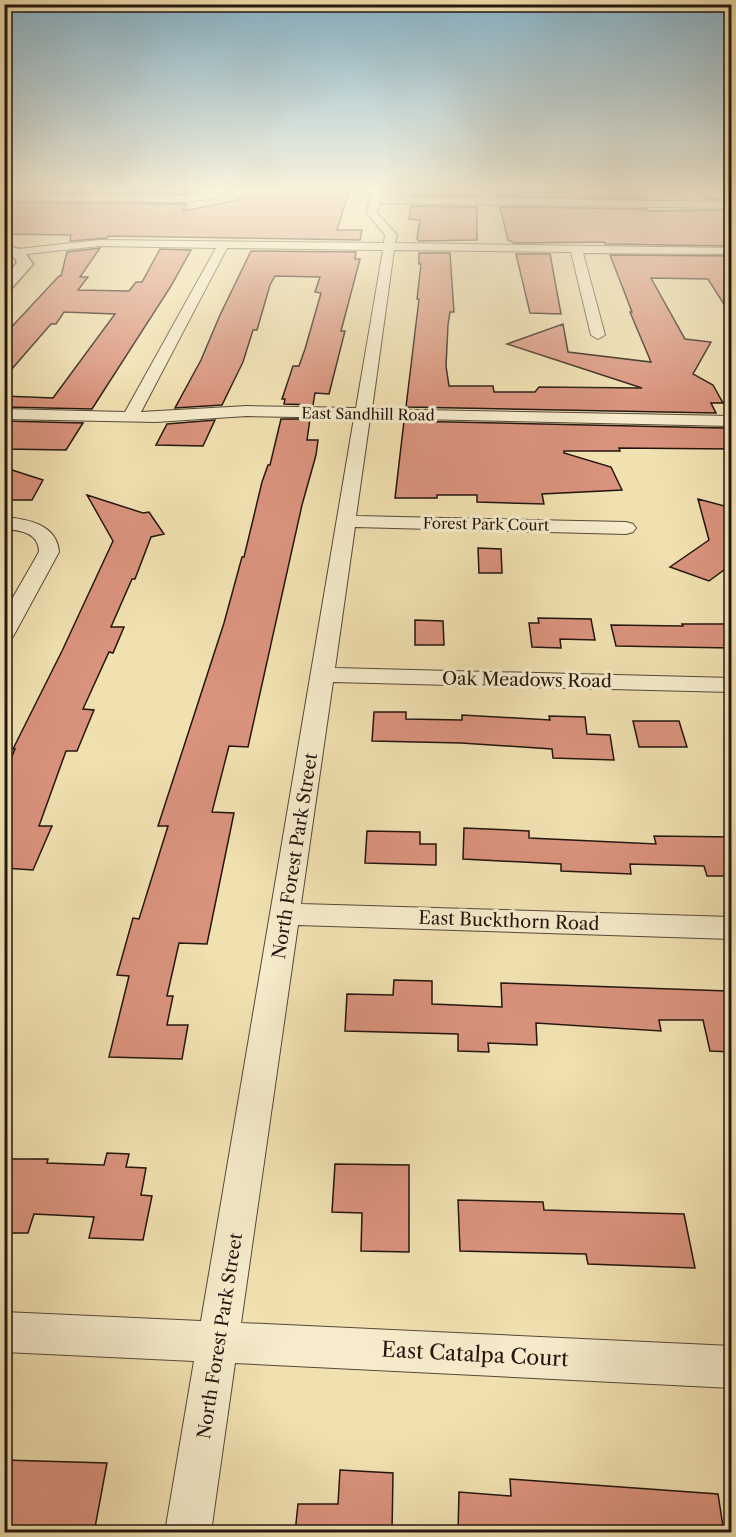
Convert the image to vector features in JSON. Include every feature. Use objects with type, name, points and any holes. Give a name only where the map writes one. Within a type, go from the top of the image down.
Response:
[{"type":"street","points":[[4,287],[25,264],[24,260]]},
{"type":"street","points":[[130,416],[215,260]]},
{"type":"street","name":"North Forest Park Street","points":[[188,1533],[388,260]]},
{"type":"street","points":[[579,260],[598,335]]},
{"type":"street","name":"East Sandhill Road","points":[[4,414],[130,416],[247,411],[732,421]]},
{"type":"street","name":"Forest Park Court","points":[[347,521],[626,528]]},
{"type":"street","points":[[4,523],[38,531],[46,538],[50,547],[4,633]]},
{"type":"street","name":"Oak Meadows Road","points":[[323,675],[732,685]]},
{"type":"street","name":"East Buckthorn Road","points":[[286,914],[732,928]]},
{"type":"street","name":"East Catalpa Court","points":[[4,1332],[732,1367]]},
{"type":"building","points":[[65,260],[92,260],[80,277],[88,277],[78,290],[129,291],[136,282],[142,282],[154,260],[186,260],[92,409],[4,407],[4,396],[53,398],[115,314],[64,312],[56,324],[51,324],[4,378],[4,335],[61,276]]},
{"type":"building","points":[[247,260],[360,260],[341,331],[345,331],[329,394],[315,393],[313,405],[284,404],[285,399],[282,399],[293,366],[299,366],[305,349],[321,293],[315,292],[320,277],[275,276],[270,285],[257,330],[253,330],[243,362],[222,405],[175,408],[201,360]]},
{"type":"building","points":[[419,260],[450,260],[454,312],[450,312],[448,325],[446,366],[449,386],[493,386],[494,392],[535,392],[539,387],[642,388],[507,344],[563,324],[568,352],[651,362],[612,260],[732,260],[732,317],[708,279],[651,278],[685,339],[711,342],[693,374],[713,385],[723,403],[711,403],[716,413],[406,407],[419,299],[417,299],[421,264],[419,264]]},
{"type":"building","points":[[517,260],[551,260],[561,314],[530,313]]},
{"type":"building","points":[[281,419],[310,419],[307,440],[318,440],[316,455],[302,505],[248,747],[229,746],[212,812],[234,813],[207,944],[179,943],[167,996],[173,996],[167,1025],[188,1025],[182,1059],[109,1057],[129,976],[117,975],[133,918],[139,919],[168,826],[158,826],[224,623],[242,557],[244,557],[262,482],[268,465],[270,465]]},
{"type":"building","points":[[215,420],[203,446],[156,445],[167,424]]},
{"type":"building","points":[[4,421],[83,423],[66,450],[4,449]]},
{"type":"building","points":[[404,421],[724,428],[732,443],[732,449],[619,448],[620,451],[564,451],[564,453],[611,467],[622,490],[542,494],[544,504],[477,502],[477,495],[395,498]]},
{"type":"building","points":[[12,470],[43,480],[32,500],[4,500],[4,482]]},
{"type":"building","points":[[87,495],[143,513],[149,512],[164,534],[151,537],[135,579],[132,579],[111,627],[124,627],[113,653],[109,652],[83,709],[94,710],[77,751],[66,751],[39,826],[52,826],[33,870],[4,868],[4,774],[15,749],[13,749],[113,541]]},
{"type":"building","points":[[698,499],[732,508],[732,564],[709,581],[670,567],[709,540]]},
{"type":"building","points":[[478,548],[501,549],[502,573],[479,573]]},
{"type":"building","points":[[538,618],[591,619],[595,640],[560,639],[561,648],[532,647],[529,623],[539,623]]},
{"type":"building","points":[[415,620],[443,621],[444,645],[415,645]]},
{"type":"building","points":[[682,624],[732,624],[732,648],[616,646],[611,625],[683,626]]},
{"type":"building","points":[[374,712],[406,712],[406,719],[462,720],[462,715],[550,720],[549,716],[585,717],[587,734],[610,735],[614,760],[553,758],[552,749],[461,743],[372,741]]},
{"type":"building","points":[[633,721],[679,721],[687,747],[639,747]]},
{"type":"building","points":[[464,828],[529,831],[529,838],[656,844],[654,836],[732,837],[732,876],[707,876],[704,866],[630,864],[631,874],[561,871],[561,864],[463,859]]},
{"type":"building","points":[[367,831],[420,832],[420,844],[436,844],[436,865],[365,863]]},
{"type":"building","points":[[394,980],[432,981],[432,1004],[502,1007],[501,983],[728,991],[732,1004],[732,1052],[710,1051],[703,1020],[659,1020],[661,1031],[536,1023],[537,1045],[488,1043],[489,1052],[458,1051],[458,1034],[345,1031],[347,994],[393,995]]},
{"type":"building","points":[[107,1153],[129,1154],[126,1167],[146,1168],[141,1195],[152,1196],[143,1240],[89,1238],[94,1217],[34,1214],[28,1233],[4,1233],[4,1159],[48,1159],[47,1163],[104,1165]]},
{"type":"building","points":[[335,1164],[409,1165],[409,1252],[361,1251],[362,1213],[332,1212]]},
{"type":"building","points":[[458,1200],[543,1202],[544,1210],[684,1214],[695,1268],[588,1264],[586,1254],[460,1251]]},
{"type":"building","points":[[4,1460],[107,1463],[94,1533],[4,1533]]},
{"type":"building","points":[[340,1470],[393,1473],[392,1533],[295,1533],[298,1504],[338,1504]]},
{"type":"building","points":[[510,1479],[718,1494],[724,1533],[458,1533],[459,1492],[511,1496]]}]
